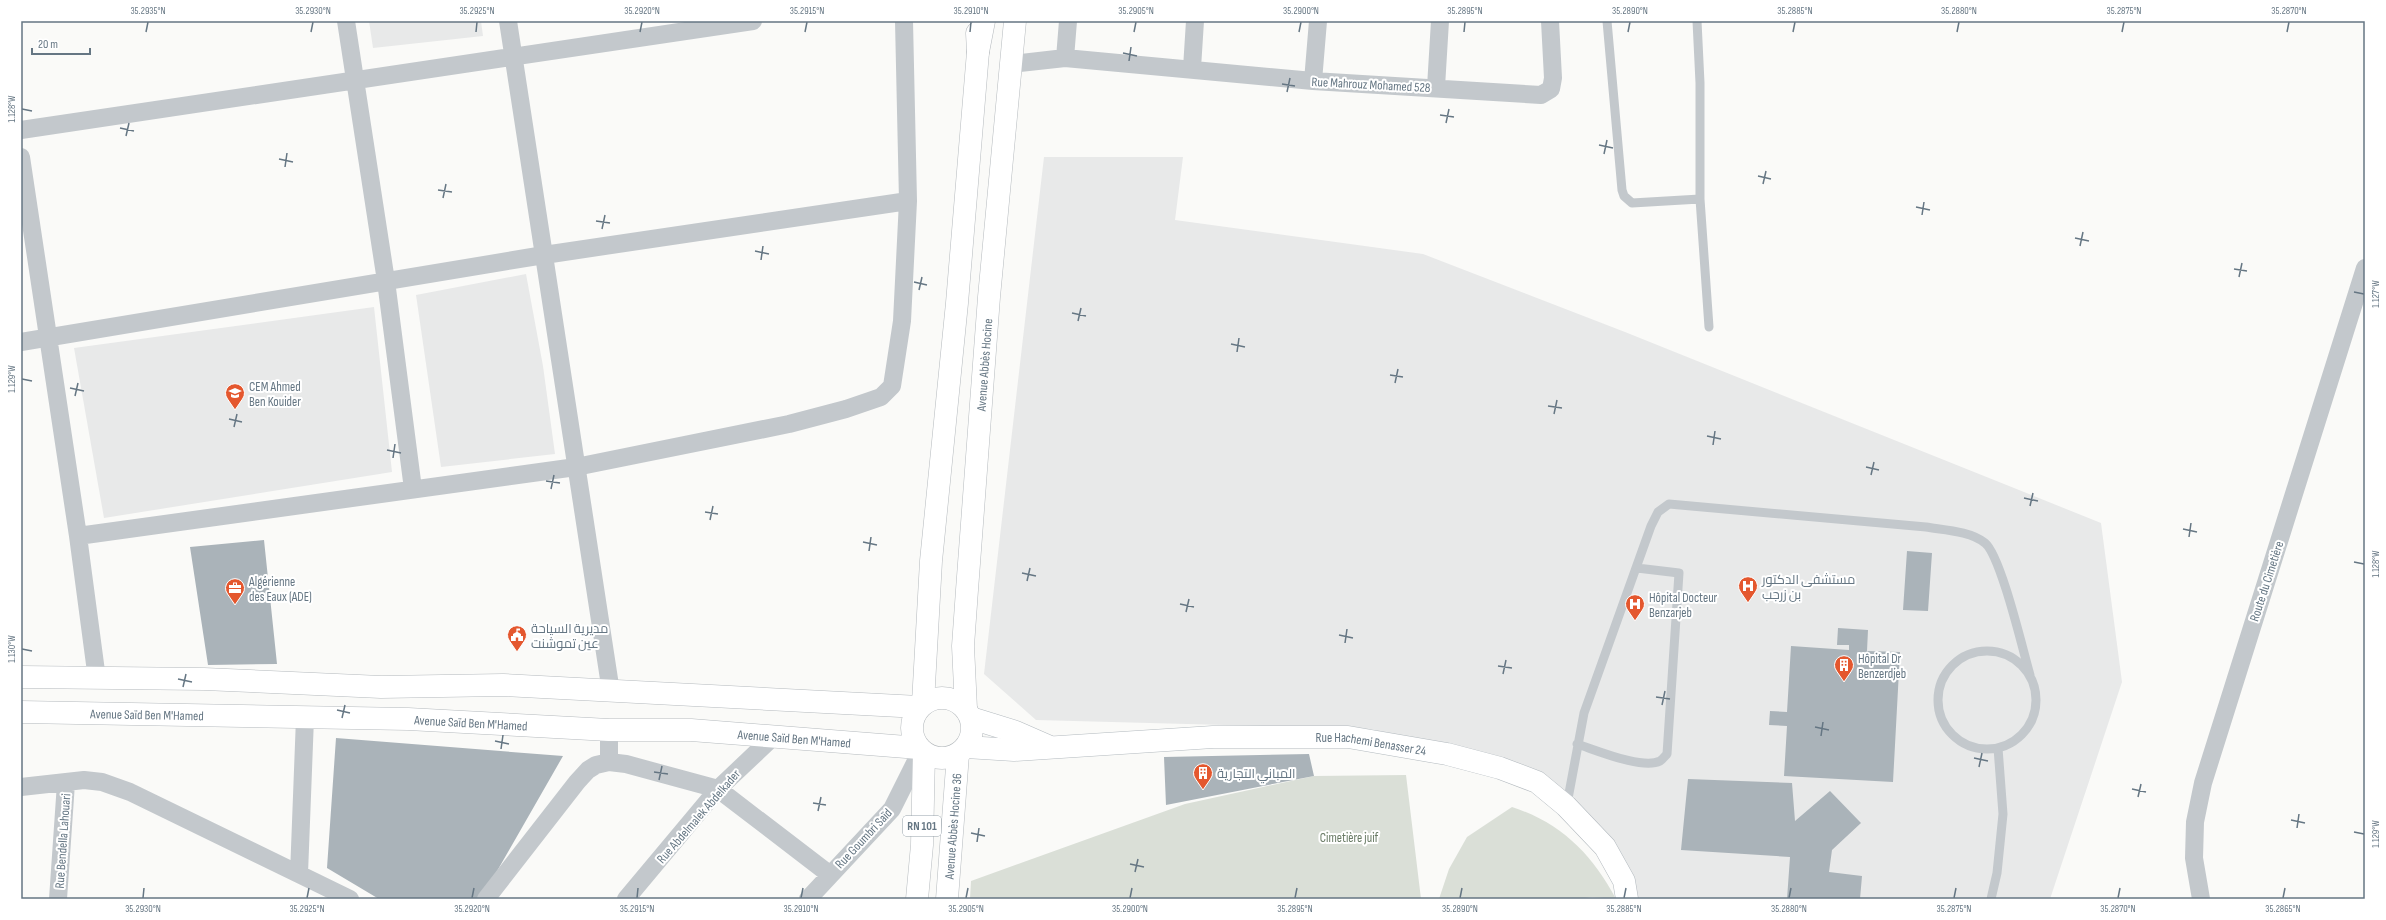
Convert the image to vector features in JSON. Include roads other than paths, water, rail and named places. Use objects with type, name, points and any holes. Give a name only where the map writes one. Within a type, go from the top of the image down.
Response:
[{"type":"main road","points":[[975,21],[978,52]]},
{"type":"main road","points":[[21,677],[204,680],[381,687],[503,685],[611,692],[921,705],[941,697],[959,702],[968,713],[972,728],[962,750],[941,758],[921,751],[912,735],[911,728],[915,713],[921,705],[931,561],[957,303],[978,52],[984,21]]},
{"type":"main road","name":"Avenue Abbès Hocine","points":[[968,713],[963,646],[989,297],[1015,21]]},
{"type":"main road","name":"Avenue Saïd Ben M'Hamed","points":[[21,712],[408,719],[609,730],[691,730],[773,736],[921,751]]},
{"type":"main road","points":[[968,713],[1049,746]]},
{"type":"main road","name":"Rue Hachemi Benasser 24","points":[[962,750],[1014,750],[1049,746],[1213,737],[1348,737],[1447,754],[1500,768],[1537,782],[1566,806],[1605,847],[1624,881],[1628,899]]},
{"type":"main road","name":"Avenue Abbès Hocine 36","points":[[947,899],[962,750]]},
{"type":"main road","name":"RN 101","points":[[917,899],[922,845],[921,751]]},
{"type":"street","points":[[346,21],[386,281],[413,489]]},
{"type":"street","points":[[508,21],[611,692]]},
{"type":"street","points":[[21,130],[753,21]]},
{"type":"street","points":[[78,536],[576,467],[789,424],[846,409],[880,397],[892,386],[902,321],[908,201],[904,21]]},
{"type":"street","points":[[1058,59],[1068,21]]},
{"type":"street","points":[[1192,68],[1195,21]]},
{"type":"street","points":[[1313,81],[1318,21]]},
{"type":"street","points":[[1436,87],[1440,21]]},
{"type":"street","name":"Rue Mahrouz Mohamed 528","points":[[1011,64],[1058,59],[1192,68],[1313,81],[1547,94],[1551,89],[1553,78],[1550,21]]},
{"type":"street","points":[[21,157],[78,536],[97,679]]},
{"type":"street","points":[[21,342],[544,255],[908,201]]},
{"type":"street","name":"Route du Cimetière","points":[[2201,899],[2194,858],[2195,822],[2203,783],[2365,268]]},
{"type":"street","points":[[299,874],[305,718]]},
{"type":"street","points":[[609,730],[609,762]]},
{"type":"street","name":"Rue Abdelmalek Abdelkader","points":[[626,899],[718,789],[773,736]]},
{"type":"street","name":"Rue Goumbri Saïd","points":[[808,899],[892,809],[921,751]]},
{"type":"street","points":[[486,899],[577,782],[592,768],[609,762],[626,764],[718,789],[830,874]]},
{"type":"street","points":[[21,787],[84,780],[102,782],[130,792],[350,899]]},
{"type":"street","name":"Rue Bendella Lahouari","points":[[58,899],[66,783]]},
{"type":"lane","points":[[1607,21],[1624,196],[1632,203],[1700,199]]},
{"type":"lane","points":[[1697,21],[1700,83],[1700,199],[1709,327]]},
{"type":"lane","points":[[1566,806],[1577,744],[1589,698],[1658,512],[1669,504],[1926,527],[1965,534],[1985,543],[1994,557],[2012,608],[2036,697],[2032,720],[2024,733],[2012,743],[1998,748],[1981,749],[1965,744],[1951,734],[1942,720],[1938,703],[1940,686],[1948,671],[1960,659],[1975,652],[1992,651],[2007,655],[2020,663],[2030,675]]},
{"type":"lane","points":[[1577,744],[1620,758],[1649,763],[1661,761],[1667,754],[1679,573],[1637,568]]},
{"type":"lane","points":[[1991,899],[1996,873],[2003,814],[1998,748]]},
{"type":"place","name":"CEM Ahmed Ben Kouider","points":[[235,410]]},
{"type":"place","name":"مستشفى الدكتور بن زرجب","points":[[1748,603]]},
{"type":"place","name":"Algérienne des Eaux (ADE)","points":[[235,605]]},
{"type":"place","name":"Hôpital Docteur Benzarjeb","points":[[1635,621]]},
{"type":"place","name":"مديرية السياحة عين تموشنت","points":[[517,652]]},
{"type":"place","name":"Hôpital Dr Benzerdjeb","points":[[1844,682]]},
{"type":"place","name":"المباني التجارية","points":[[1203,790]]},
{"type":"park label","name":"Cimetière juif","points":[[1349,837]]}]
